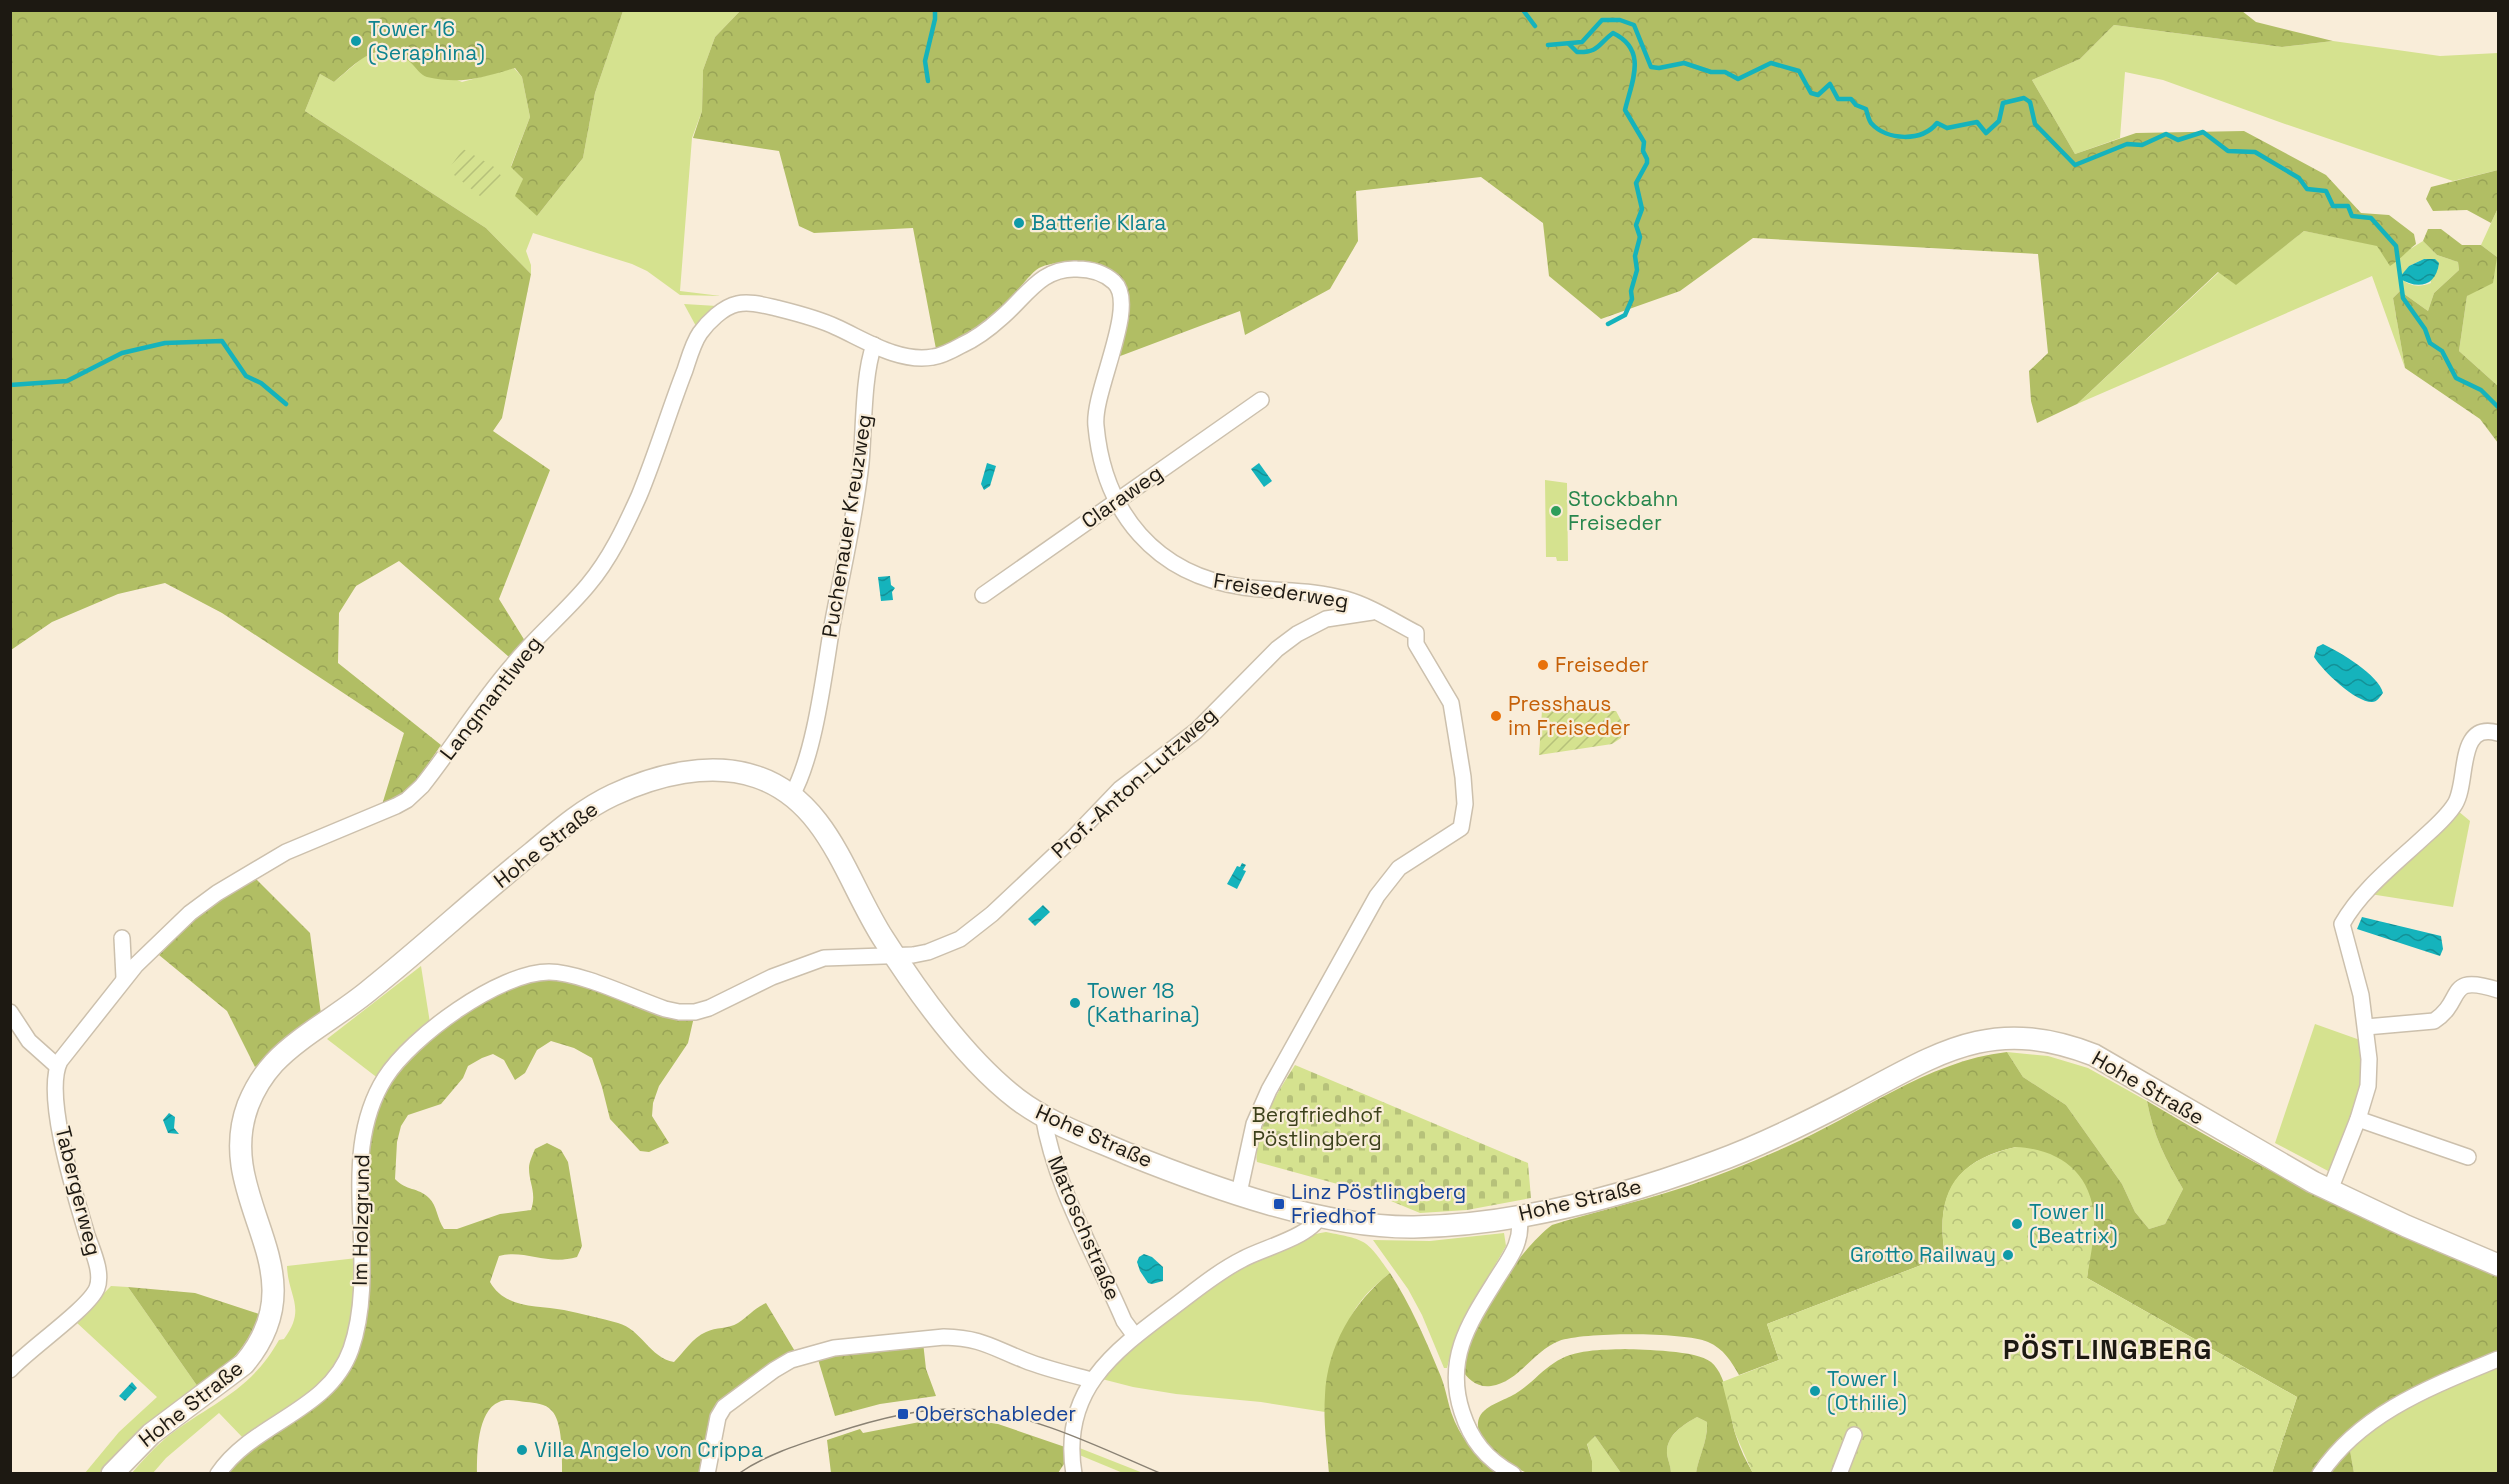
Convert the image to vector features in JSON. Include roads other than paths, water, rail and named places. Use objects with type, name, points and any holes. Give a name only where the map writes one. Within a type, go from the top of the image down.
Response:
[{"type":"main road","name":"Hohe Straße","points":[[112,1473],[151,1434],[244,1364],[257,1348],[267,1328],[274,1296],[273,1269],[243,1174],[240,1151],[247,1109],[262,1078],[274,1063],[295,1044],[363,996],[569,823],[602,801],[662,777],[717,770],[759,778],[792,795],[823,827],[876,926],[895,956],[925,998],[978,1061],[1017,1099],[1043,1115],[1144,1160],[1239,1193],[1320,1215],[1369,1224],[1410,1227],[1519,1216],[1605,1197],[1716,1162],[1791,1130],[1943,1051],[1966,1044],[2009,1039],[2053,1042],[2094,1055],[2272,1160],[2330,1190],[2499,1265]]},
{"type":"street","name":"Freisederweg","points":[[874,345],[911,357],[936,357],[966,344],[1002,318],[1036,282],[1062,269],[1093,270],[1103,274],[1117,284],[1121,292],[1122,313],[1097,403],[1095,423],[1100,451],[1117,501],[1128,521],[1148,543],[1185,572],[1223,584],[1247,588],[1325,594],[1354,602],[1416,633],[1416,644],[1451,703],[1464,786],[1465,804],[1461,828],[1399,868],[1377,896],[1269,1090],[1254,1124],[1239,1193]]},
{"type":"street","name":"Langmantlweg","points":[[124,978],[190,913],[235,881],[286,852],[402,803],[422,786],[507,671],[532,642],[590,584],[607,559],[638,496],[696,339],[722,311],[734,304],[745,303],[816,319],[874,345]]},
{"type":"street","name":"Puchenauer Kreuzweg","points":[[792,795],[805,765],[826,660],[860,471],[868,366],[874,345]]},
{"type":"street","name":"Claraweg","points":[[983,595],[1261,400]]},
{"type":"street","points":[[1325,594],[1328,611],[1326,619]]},
{"type":"street","name":"Prof.-Anton-Lutzweg","points":[[895,956],[928,952],[960,939],[978,927],[1074,837],[1120,789],[1176,748],[1277,649],[1297,634],[1326,619],[1374,612]]},
{"type":"street","points":[[2330,1190],[2358,1119],[2367,1086],[2369,1059],[2361,995],[2342,924],[2350,910],[2372,886],[2434,828],[2456,802],[2462,785],[2470,741],[2481,733],[2492,731],[2499,733]]},
{"type":"street","points":[[10,1012],[29,1041],[57,1066],[124,978],[122,938]]},
{"type":"street","name":"Im Holzgrund","points":[[218,1473],[249,1442],[318,1395],[333,1381],[344,1365],[355,1332],[361,1291],[360,1169],[367,1121],[386,1077],[398,1061],[446,1018],[477,997],[503,984],[546,972],[565,973],[664,1009],[695,1012],[728,1001],[772,977],[824,958],[895,956]]},
{"type":"street","points":[[2366,1027],[2434,1021],[2442,1016],[2456,991],[2471,983],[2499,990]]},
{"type":"street","name":"Tabergerweg","points":[[10,1370],[89,1299],[98,1284],[96,1264],[65,1157],[55,1084],[57,1066]]},
{"type":"street","name":"Matoschstraße","points":[[1043,1115],[1047,1138],[1062,1185],[1124,1321],[1135,1336]]},
{"type":"street","points":[[2358,1119],[2468,1157]]},
{"type":"street","points":[[1074,1473],[1072,1430],[1092,1380],[1135,1336],[1219,1274],[1243,1259],[1312,1228],[1320,1215]]},
{"type":"street","points":[[1513,1473],[1490,1459],[1468,1431],[1459,1403],[1455,1378],[1460,1345],[1471,1322],[1516,1248],[1521,1233],[1519,1216]]},
{"type":"street","points":[[707,1473],[718,1417],[724,1407],[791,1360],[834,1348],[961,1337],[993,1345],[1025,1360],[1092,1380]]},
{"type":"street","points":[[2320,1473],[2340,1448],[2379,1417],[2429,1388],[2499,1359]]},
{"type":"street","points":[[1839,1473],[1854,1435]]},
{"type":"water","points":[[2424,259],[2435,259],[2439,263],[2430,281],[2419,285],[2399,278],[2409,266]]},
{"type":"water","points":[[987,463],[996,466],[990,486],[984,490],[981,484]]},
{"type":"water","points":[[1259,463],[1272,481],[1264,487],[1251,469]]},
{"type":"water","points":[[890,576],[891,585],[895,588],[892,592],[893,600],[881,601],[878,577]]},
{"type":"water","points":[[2323,644],[2348,658],[2374,679],[2383,693],[2378,699],[2372,702],[2357,697],[2324,670],[2314,657],[2317,647]]},
{"type":"water","points":[[1242,863],[1246,865],[1243,870],[1246,871],[1237,889],[1227,884],[1237,866],[1240,867]]},
{"type":"water","points":[[1043,905],[1050,912],[1035,926],[1028,919]]},
{"type":"water","points":[[2362,917],[2441,936],[2443,949],[2440,956],[2357,929]]},
{"type":"water","points":[[169,1113],[175,1117],[174,1128],[179,1134],[168,1133],[163,1120]]},
{"type":"water","points":[[1144,1254],[1152,1257],[1163,1267],[1163,1281],[1148,1283],[1137,1262]]},
{"type":"water","points":[[132,1382],[137,1388],[125,1401],[119,1396]]},
{"type":"waterway","points":[[928,81],[925,61],[935,10]]},
{"type":"waterway","points":[[1523,10],[1535,26]]},
{"type":"waterway","points":[[1548,45],[1582,42],[1602,20],[1620,20],[1634,25],[1651,67],[1659,68],[1684,63],[1711,72],[1725,72],[1738,79],[1771,63],[1799,71],[1811,93],[1818,95],[1830,84],[1838,99],[1851,99],[1856,105],[1866,109],[1871,123],[1878,129],[1895,136],[1923,134],[1937,123],[1947,128],[1977,122],[1986,133],[1999,121],[2003,103],[2024,98],[2030,102],[2035,124],[2075,165],[2127,144],[2142,145],[2166,134],[2178,140],[2203,132],[2228,151],[2255,152],[2299,178],[2307,189],[2326,191],[2333,206],[2348,206],[2352,216],[2371,218],[2396,246],[2403,298],[2425,329],[2430,343],[2442,351],[2456,378],[2481,390],[2498,407]]},
{"type":"waterway","points":[[1569,44],[1577,52],[1590,51],[1613,33],[1624,40],[1631,48],[1634,57],[1634,77],[1625,110],[1644,142],[1643,151],[1647,159],[1636,183],[1642,209],[1636,225],[1640,237],[1635,256],[1637,270],[1631,291],[1632,299],[1625,315],[1608,324]]},
{"type":"waterway","points":[[10,385],[67,381],[122,353],[165,343],[222,341],[246,376],[261,383],[286,404]]},
{"type":"tram line","points":[[738,1474],[784,1450],[850,1428],[900,1415],[951,1409],[968,1409],[1017,1417],[1067,1434],[1162,1474]]},
{"type":"place","name":"Tower 16 (Seraphina)","points":[[356,41]]},
{"type":"place","name":"Batterie Klara","points":[[1019,223]]},
{"type":"place","name":"Stockbahn Freiseder","points":[[1556,511]]},
{"type":"place","name":"Freiseder","points":[[1543,665]]},
{"type":"place","name":"Presshaus im Freiseder","points":[[1496,716]]},
{"type":"place","name":"Tower 18 (Katharina)","points":[[1075,1003]]},
{"type":"place","name":"Linz Pöstlingberg Friedhof","points":[[1279,1204]]},
{"type":"place","name":"Tower II (Beatrix)","points":[[2017,1224]]},
{"type":"place","name":"Grotto Railway","points":[[2008,1255]]},
{"type":"place","name":"Tower I (Othilie)","points":[[1815,1391]]},
{"type":"place","name":"Oberschableder","points":[[903,1414]]},
{"type":"place","name":"Villa Angelo von Crippa","points":[[522,1450]]},
{"type":"district","name":"PÖSTLINGBERG","points":[[2108,1350]]},
{"type":"park label","name":"Bergfriedhof Pöstlingberg","points":[[1317,1127]]}]
